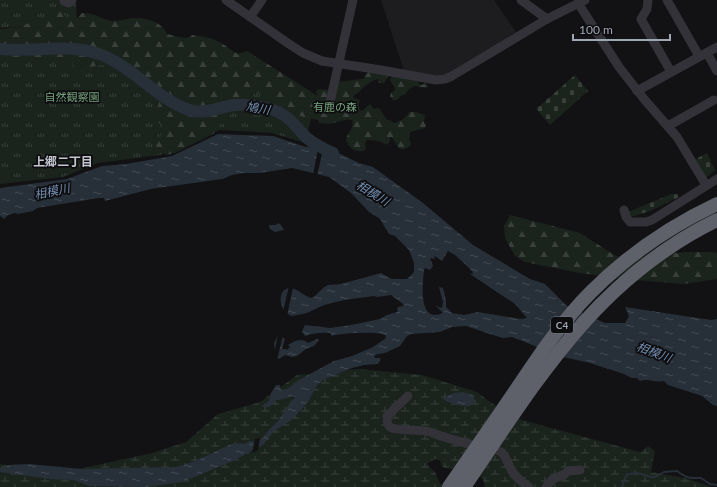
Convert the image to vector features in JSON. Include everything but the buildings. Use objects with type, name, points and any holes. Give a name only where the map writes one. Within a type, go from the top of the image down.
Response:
[{"type":"highway","name":"C4","points":[[449,487],[555,333],[591,292],[644,246],[684,221],[717,204]]},
{"type":"highway","name":"C4","points":[[464,487],[546,368],[593,311],[611,293],[646,263],[682,239],[717,220]]},
{"type":"street","points":[[226,0],[303,53],[322,61],[436,80],[446,79],[547,19],[582,2],[619,67],[677,137],[706,185]]},
{"type":"street","points":[[250,17],[262,0]]},
{"type":"street","points":[[330,102],[353,0]]},
{"type":"street","points":[[521,0],[547,19]]},
{"type":"street","points":[[648,0],[647,9],[641,19],[671,72]]},
{"type":"street","points":[[667,0],[703,55],[717,72]]},
{"type":"street","points":[[637,90],[717,47]]},
{"type":"street","points":[[668,126],[715,99]]},
{"type":"street","points":[[624,210],[626,217],[630,222],[646,222],[652,220],[717,179]]},
{"type":"street","points":[[408,396],[386,416],[387,423],[390,427],[396,429],[428,432],[444,438],[499,451],[508,460],[510,468],[514,474],[523,484],[529,487]]},
{"type":"street","points":[[546,487],[553,479],[565,474],[568,471],[580,470]]},
{"type":"shaded area","points":[[381,0],[494,0],[516,32],[448,76],[441,77],[404,71]]},
{"type":"green space","points":[[0,0],[76,0],[77,23],[0,28]]},
{"type":"green space","name":"有鹿の森","points":[[61,12],[71,21],[76,20],[82,13],[96,15],[113,21],[132,18],[150,20],[160,25],[167,34],[184,38],[192,35],[218,41],[238,54],[247,51],[318,96],[316,92],[317,90],[329,90],[340,81],[363,79],[369,71],[387,74],[388,77],[384,83],[379,83],[378,79],[372,81],[353,96],[354,98],[360,100],[358,105],[360,110],[362,111],[370,104],[374,109],[379,108],[387,120],[394,123],[405,118],[409,112],[416,112],[425,115],[424,122],[426,125],[425,128],[410,132],[409,139],[411,144],[406,148],[399,148],[391,137],[387,145],[379,141],[367,140],[365,143],[366,149],[364,151],[358,151],[351,148],[346,140],[352,128],[352,120],[328,124],[319,123],[318,120],[292,114],[283,117],[275,111],[278,105],[275,99],[262,96],[257,92],[251,94],[250,98],[252,102],[232,113],[224,120],[213,134],[175,153],[166,155],[157,148],[154,141],[159,138],[163,131],[160,124],[154,117],[160,100],[156,95],[144,89],[128,75],[116,73],[102,65],[89,67],[82,72],[75,72],[72,62],[68,57],[7,60],[0,59],[0,29],[20,27],[33,22],[45,21],[49,14]]},
{"type":"green space","name":"自然観察園","points":[[0,30],[316,99],[305,143],[272,133],[220,130],[160,155],[98,163],[63,177],[0,184]]},
{"type":"green space","points":[[575,75],[588,91],[550,125],[536,109]]},
{"type":"green space","points":[[393,76],[417,80],[420,85],[425,83],[428,86],[426,88],[414,86],[408,90],[405,95],[402,95],[397,100],[393,100],[390,96],[395,89],[390,79]]},
{"type":"green space","points":[[707,153],[715,170],[706,178],[694,160]]},
{"type":"green space","points":[[671,194],[677,194],[679,197],[650,211],[628,218],[628,212]]},
{"type":"green space","points":[[510,215],[580,233],[616,256],[628,258],[685,252],[717,253],[717,279],[684,284],[635,280],[579,273],[525,262],[515,256],[505,238],[504,226]]},
{"type":"green space","points":[[359,369],[422,375],[477,392],[493,404],[522,420],[640,452],[648,446],[655,451],[651,472],[685,478],[713,487],[485,487],[483,480],[479,475],[442,467],[440,460],[435,459],[428,463],[429,467],[435,472],[440,484],[456,487],[0,487],[0,464],[56,474],[152,453],[186,442],[218,414],[260,402],[297,375]]},
{"type":"water","name":"相模川","points":[[218,134],[273,136],[306,147],[314,145],[326,147],[359,163],[373,167],[423,203],[473,245],[530,279],[545,284],[567,306],[605,323],[625,323],[629,316],[625,307],[711,320],[717,319],[717,406],[713,405],[702,396],[668,385],[664,381],[640,381],[637,378],[632,378],[590,363],[563,357],[512,337],[503,338],[466,326],[452,327],[440,332],[411,334],[407,336],[400,346],[374,356],[375,358],[381,358],[378,364],[352,368],[323,380],[317,385],[308,402],[300,411],[290,421],[274,431],[263,445],[233,461],[182,482],[147,487],[89,486],[74,480],[51,479],[0,472],[0,468],[6,468],[7,465],[29,464],[82,469],[176,467],[193,462],[229,445],[236,443],[245,444],[249,441],[255,442],[262,439],[278,421],[291,401],[296,397],[276,400],[269,407],[263,407],[263,405],[269,401],[271,393],[276,385],[280,385],[281,390],[287,389],[299,380],[334,361],[352,356],[373,347],[386,338],[385,335],[367,333],[350,333],[331,336],[331,333],[321,333],[305,336],[302,331],[305,325],[330,328],[380,319],[397,312],[398,307],[403,306],[403,304],[391,295],[344,300],[324,305],[307,313],[292,316],[287,313],[281,305],[281,295],[286,289],[294,289],[311,298],[328,285],[341,284],[381,273],[392,279],[407,279],[414,272],[414,263],[409,250],[395,236],[389,234],[380,219],[369,212],[351,193],[329,177],[292,168],[260,173],[244,173],[232,175],[222,179],[151,189],[105,201],[104,198],[99,198],[37,208],[33,211],[8,215],[4,219],[0,216],[0,188],[67,179],[102,166],[126,164],[172,156]],"holes":[[[448,251],[455,255],[472,271],[473,274],[470,274],[515,304],[527,318],[521,319],[478,312],[464,315],[452,313],[446,307],[443,288],[439,287],[443,302],[442,308],[436,306],[443,313],[435,315],[429,313],[423,300],[424,270],[425,268],[430,270],[433,266],[430,258],[434,259],[435,256],[442,261]]]},
{"type":"water","points":[[278,223],[284,230],[275,232],[270,229],[269,225],[276,225]]},
{"type":"water","points":[[277,337],[282,337],[285,339],[282,349],[287,350],[290,347],[288,345],[295,341],[303,340],[308,343],[317,339],[319,340],[314,346],[306,349],[297,356],[292,357],[285,355],[279,359],[276,358],[274,343]]},
{"type":"water","points":[[462,392],[474,396],[474,402],[470,406],[448,402],[443,399],[454,393]]},
{"type":"pier","points":[[319,144],[324,145],[317,176],[313,175]]},
{"type":"pier","points":[[289,286],[293,287],[287,316],[283,312]]},
{"type":"pier","points":[[278,335],[283,335],[277,360],[275,359],[274,354]]},
{"type":"pier","points":[[260,438],[258,450],[252,453],[255,439]]},
{"type":"waterway","name":"鳩川","points":[[0,49],[13,50],[64,48],[90,51],[114,61],[166,99],[189,110],[200,112],[238,105],[276,111],[286,117],[313,143],[333,153]]},
{"type":"waterway","points":[[622,487],[628,474],[638,473],[655,477],[664,472],[677,471],[686,477],[701,478],[710,484],[717,485]]},
{"type":"district","name":"上郷二丁目","points":[[63,161]]}]
